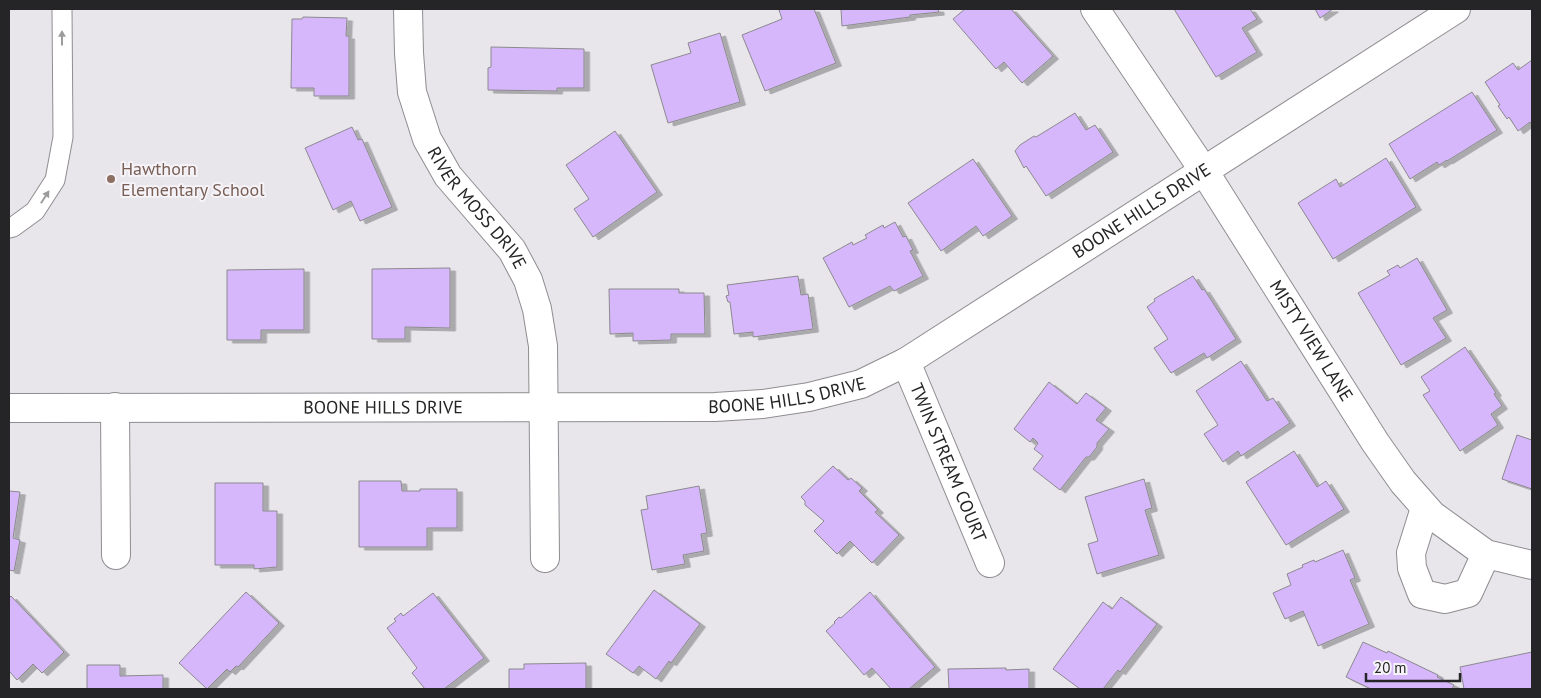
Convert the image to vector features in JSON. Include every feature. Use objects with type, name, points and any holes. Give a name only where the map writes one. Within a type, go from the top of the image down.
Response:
[{"type":"street","name":"RIVER MOSS DRIVE","points":[[408,9],[412,92],[427,140],[448,176],[512,250],[528,280],[537,310],[543,346],[545,558]]},
{"type":"street","name":"MISTY VIEW LANE","points":[[1095,9],[1204,171],[1402,482],[1432,515],[1486,554],[1532,565]]},
{"type":"street","name":"BOONE HILLS DRIVE","points":[[9,408],[715,407],[764,404],[809,397],[860,384],[906,362],[1456,9]]},
{"type":"street","name":"TWIN STREAM COURT","points":[[906,362],[990,562]]},
{"type":"street","points":[[115,407],[116,555]]},
{"type":"street","points":[[1425,508],[1411,553],[1412,568],[1422,594],[1445,599],[1468,593],[1486,554]]},
{"type":"lane","points":[[9,228],[35,211],[55,180],[63,137],[62,9]]},
{"type":"building","points":[[814,9],[836,63],[765,91],[742,35],[782,19],[779,10]]},
{"type":"building","points":[[841,9],[938,9],[939,12],[842,26]]},
{"type":"building","points":[[965,9],[1011,9],[1053,56],[1022,83],[1004,62],[996,69],[953,19]]},
{"type":"building","points":[[1174,9],[1250,9],[1257,19],[1242,28],[1257,52],[1216,77]]},
{"type":"building","points":[[1315,9],[1333,9],[1320,18]]},
{"type":"building","points":[[303,17],[347,18],[346,36],[349,36],[349,96],[314,96],[314,88],[291,88],[292,19],[302,19]]},
{"type":"building","points":[[720,33],[740,102],[668,123],[651,65],[691,53],[688,43]]},
{"type":"building","points":[[491,47],[584,49],[584,88],[557,88],[557,91],[488,90],[488,68],[491,67]]},
{"type":"building","points":[[1532,60],[1532,125],[1530,122],[1518,131],[1509,117],[1507,119],[1498,106],[1500,105],[1485,82],[1513,63],[1518,70]]},
{"type":"building","points":[[1472,92],[1497,130],[1447,161],[1439,165],[1437,162],[1410,179],[1389,144]]},
{"type":"building","points":[[1075,113],[1086,130],[1095,125],[1113,152],[1046,196],[1026,166],[1024,168],[1015,151],[1020,145],[1034,136],[1036,137]]},
{"type":"building","points":[[352,127],[358,140],[362,139],[392,207],[360,221],[351,201],[333,210],[305,148]]},
{"type":"building","points":[[615,131],[657,192],[593,237],[574,209],[589,199],[566,165]]},
{"type":"building","points":[[1386,158],[1416,207],[1333,259],[1298,203],[1336,179],[1340,187]]},
{"type":"building","points":[[973,159],[1012,216],[983,236],[976,226],[941,251],[908,203]]},
{"type":"building","points":[[895,222],[903,237],[906,236],[913,250],[910,251],[923,276],[894,291],[890,286],[849,307],[823,258],[852,242],[853,245],[867,238],[865,235],[883,225],[884,228]]},
{"type":"building","points":[[1417,258],[1447,310],[1433,318],[1446,338],[1401,365],[1358,293],[1390,275],[1387,271],[1398,265],[1400,268]]},
{"type":"building","points":[[450,268],[450,328],[405,327],[405,339],[372,339],[372,269]]},
{"type":"building","points":[[304,269],[304,330],[261,330],[261,340],[227,340],[227,270]]},
{"type":"building","points":[[798,276],[801,295],[808,294],[813,329],[753,337],[753,332],[734,334],[730,302],[728,302],[726,296],[729,295],[727,285]]},
{"type":"building","points":[[1193,276],[1202,290],[1204,289],[1236,339],[1207,358],[1204,353],[1171,373],[1154,348],[1168,339],[1147,307],[1155,301],[1154,299]]},
{"type":"building","points":[[609,289],[679,289],[679,293],[704,293],[705,334],[671,334],[671,340],[633,341],[633,333],[610,334]]},
{"type":"building","points":[[1465,347],[1496,393],[1494,394],[1502,406],[1491,414],[1498,425],[1460,451],[1423,395],[1430,391],[1421,377]]},
{"type":"building","points":[[1241,361],[1267,401],[1273,398],[1290,423],[1241,456],[1238,451],[1223,462],[1204,434],[1218,425],[1196,391]]},
{"type":"building","points":[[1049,382],[1077,404],[1086,393],[1106,408],[1096,420],[1109,429],[1097,443],[1097,447],[1089,457],[1086,457],[1060,490],[1033,469],[1043,456],[1034,449],[1038,443],[1033,438],[1030,442],[1014,429]]},
{"type":"building","points":[[1517,435],[1532,440],[1532,489],[1502,479]]},
{"type":"building","points":[[1294,451],[1317,487],[1326,481],[1344,509],[1286,545],[1246,482]]},
{"type":"building","points":[[833,466],[848,480],[851,478],[862,488],[859,491],[878,510],[875,512],[899,535],[872,563],[850,541],[837,554],[814,531],[824,521],[805,505],[805,501],[801,497]]},
{"type":"building","points":[[1144,479],[1152,508],[1145,510],[1159,555],[1097,574],[1088,544],[1098,541],[1085,497]]},
{"type":"building","points":[[359,481],[401,481],[402,491],[457,489],[457,528],[427,528],[427,547],[359,547]]},
{"type":"building","points":[[215,483],[263,483],[263,511],[277,511],[277,567],[254,569],[254,565],[215,565]]},
{"type":"building","points":[[699,486],[707,533],[701,534],[704,551],[683,555],[685,564],[652,570],[641,510],[648,509],[646,496]]},
{"type":"building","points":[[9,491],[20,492],[13,538],[20,540],[14,571],[9,570]]},
{"type":"building","points":[[1343,550],[1355,578],[1350,580],[1369,624],[1318,646],[1303,611],[1285,619],[1273,593],[1291,585],[1287,574],[1303,567],[1302,565],[1314,560],[1315,562]]},
{"type":"building","points":[[654,590],[700,624],[671,663],[669,661],[656,679],[639,666],[633,673],[606,654]]},
{"type":"building","points":[[246,592],[279,623],[238,667],[236,666],[230,672],[227,669],[207,689],[179,663]]},
{"type":"building","points":[[870,592],[935,667],[909,689],[891,689],[872,668],[864,675],[826,631],[839,617],[841,618]]},
{"type":"building","points":[[433,593],[484,658],[444,689],[425,689],[412,673],[417,668],[387,628],[396,621],[394,619],[401,613],[403,616]]},
{"type":"building","points":[[11,596],[64,652],[42,673],[33,664],[17,680],[9,671],[9,598]]},
{"type":"building","points":[[1121,597],[1157,624],[1120,672],[1118,670],[1103,689],[1080,689],[1053,669],[1103,602],[1112,609]]},
{"type":"building","points":[[1363,642],[1387,653],[1388,651],[1438,675],[1437,677],[1454,685],[1452,689],[1371,689],[1346,677]]},
{"type":"building","points":[[1532,652],[1532,689],[1464,689],[1460,667]]},
{"type":"building","points":[[586,663],[586,689],[509,689],[509,669],[524,669],[524,664]]},
{"type":"building","points":[[87,665],[120,665],[120,676],[163,675],[163,689],[87,689]]},
{"type":"building","points":[[1006,668],[1006,670],[1029,669],[1029,689],[949,689],[948,669]]},
{"type":"place","name":"Hawthorn Elementary School","points":[[111,179]]}]
